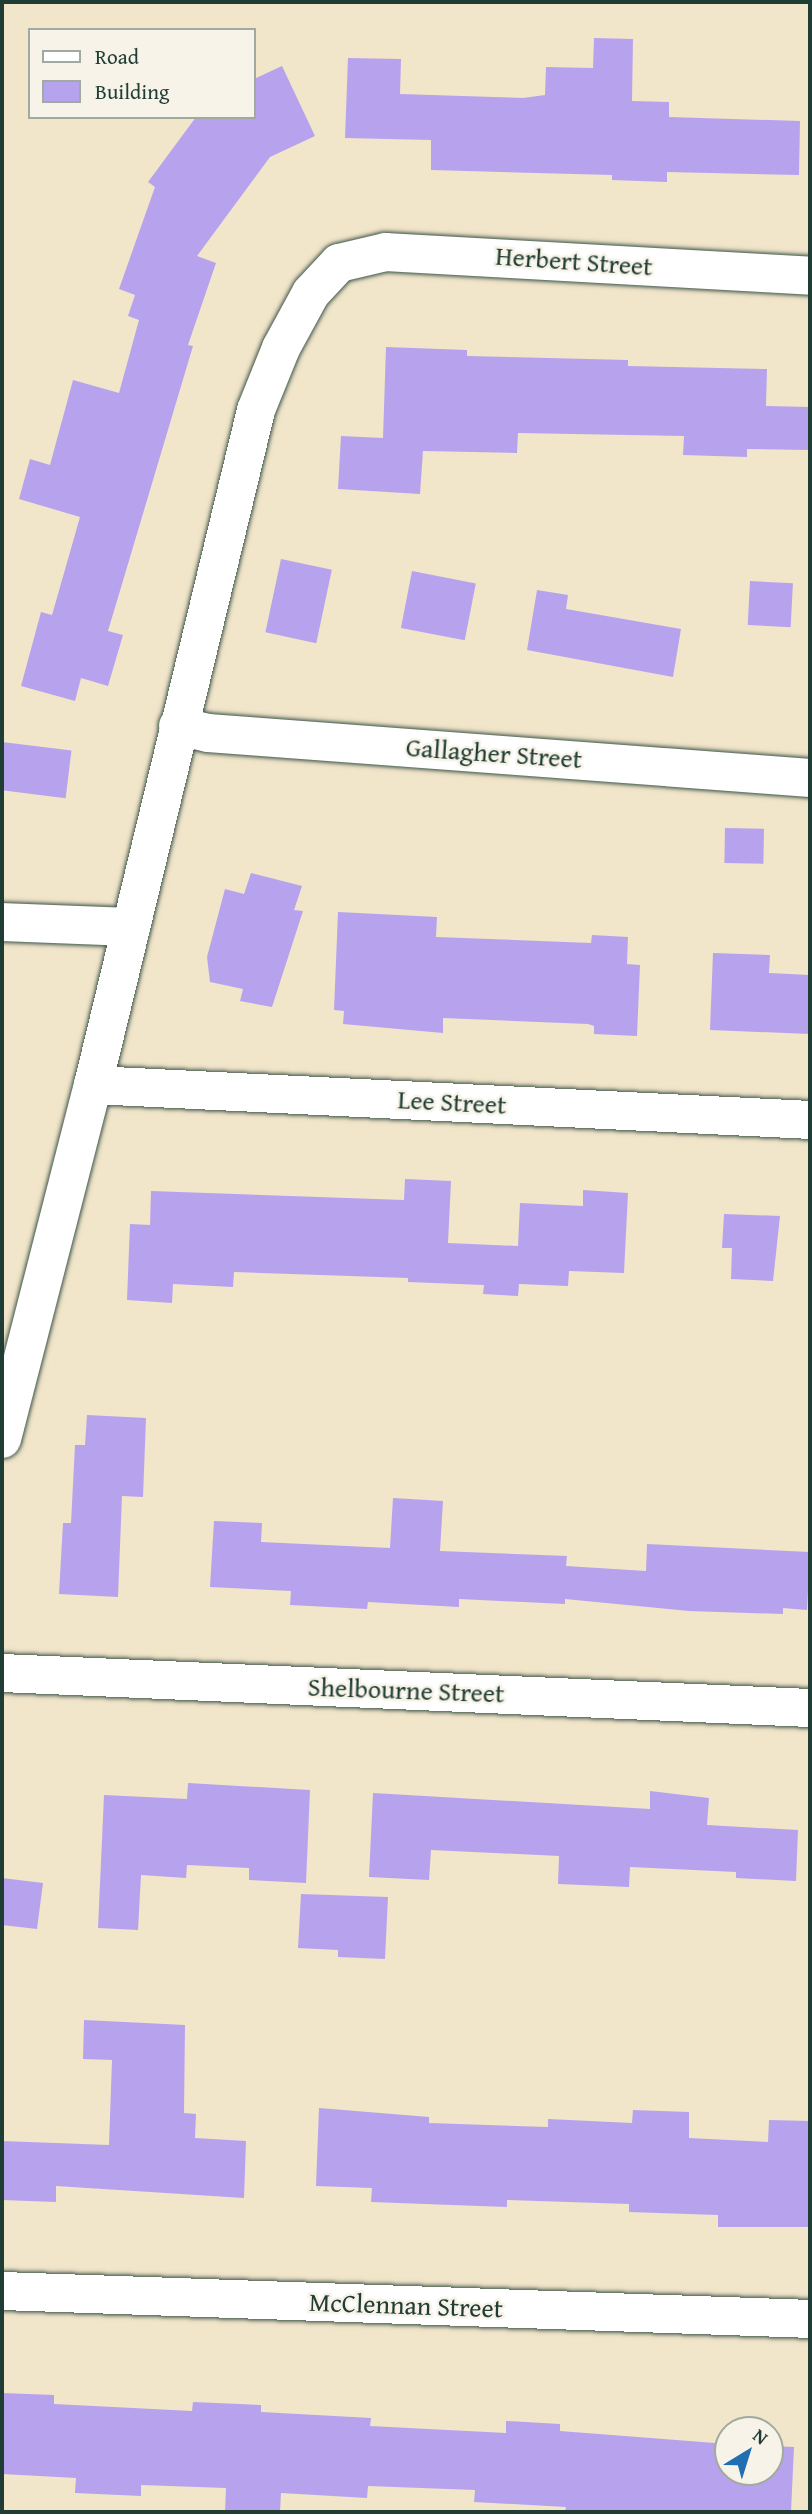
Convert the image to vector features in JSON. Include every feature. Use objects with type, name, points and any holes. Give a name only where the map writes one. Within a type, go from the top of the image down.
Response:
[{"type":"street","name":"Herbert Street","points":[[177,726],[256,410],[281,348],[305,304],[339,263],[386,252],[465,253],[810,275]]},
{"type":"street","name":"Gallagher Street","points":[[177,726],[208,733],[810,778]]},
{"type":"street","points":[[2,1439],[93,1085],[177,726]]},
{"type":"street","points":[[2,922],[131,927]]},
{"type":"street","name":"Lee Street","points":[[93,1085],[810,1120]]},
{"type":"street","name":"Shelbourne Street","points":[[2,1673],[810,1708]]},
{"type":"street","name":"McClennan Street","points":[[2,2291],[810,2319]]},
{"type":"building","points":[[594,38],[633,39],[632,101],[669,102],[669,117],[800,121],[799,175],[667,172],[667,182],[612,180],[612,175],[431,170],[431,140],[345,138],[348,58],[401,59],[400,94],[523,98],[545,95],[546,67],[593,68]]},
{"type":"building","points":[[282,66],[315,136],[270,157],[197,256],[216,263],[188,345],[193,346],[108,631],[123,635],[108,686],[81,678],[75,701],[21,686],[41,612],[52,615],[80,517],[19,499],[30,459],[50,465],[73,380],[119,393],[139,320],[128,316],[135,295],[119,289],[155,187],[148,182],[195,119],[256,119],[256,78]]},
{"type":"building","points":[[386,347],[467,350],[467,356],[628,360],[628,366],[767,369],[766,406],[810,407],[810,450],[747,449],[747,457],[683,455],[684,436],[518,433],[517,453],[423,451],[420,494],[338,489],[341,436],[383,438]]},
{"type":"building","points":[[281,559],[332,570],[316,643],[265,632]]},
{"type":"building","points":[[412,571],[476,583],[465,640],[401,628]]},
{"type":"building","points":[[750,581],[793,583],[791,627],[748,625]]},
{"type":"building","points":[[537,590],[568,595],[566,609],[681,629],[673,677],[527,650]]},
{"type":"building","points":[[2,742],[71,751],[66,798],[2,790]]},
{"type":"building","points":[[725,828],[764,829],[763,864],[724,863]]},
{"type":"building","points":[[251,873],[302,886],[294,910],[303,911],[272,1007],[240,1001],[243,989],[210,982],[207,957],[225,889],[244,894]]},
{"type":"building","points":[[338,912],[437,917],[436,937],[591,943],[592,935],[628,937],[627,964],[640,965],[637,1036],[594,1034],[594,1026],[588,1024],[443,1018],[443,1033],[343,1024],[344,1011],[334,1010]]},
{"type":"building","points":[[713,953],[770,955],[769,973],[810,975],[810,1034],[710,1030]]},
{"type":"building","points":[[405,1179],[451,1181],[448,1243],[518,1246],[520,1203],[583,1206],[583,1190],[628,1193],[624,1273],[569,1271],[568,1286],[519,1284],[518,1296],[483,1294],[484,1285],[408,1282],[408,1278],[234,1272],[233,1287],[173,1284],[172,1303],[127,1300],[130,1224],[150,1225],[151,1191],[404,1200]]},
{"type":"building","points":[[724,1214],[780,1216],[773,1281],[731,1279],[732,1248],[722,1248]]},
{"type":"building","points":[[87,1415],[146,1418],[143,1497],[122,1496],[118,1597],[59,1594],[63,1523],[71,1523],[75,1445],[85,1445]]},
{"type":"building","points":[[393,1498],[443,1501],[440,1551],[567,1556],[566,1566],[646,1571],[647,1544],[810,1552],[807,1610],[783,1608],[783,1614],[689,1611],[565,1599],[565,1604],[459,1599],[459,1607],[368,1602],[367,1609],[290,1605],[291,1591],[210,1587],[214,1521],[262,1523],[261,1542],[390,1548]]},
{"type":"building","points":[[188,1783],[310,1790],[306,1883],[249,1880],[249,1868],[187,1865],[186,1878],[141,1875],[138,1930],[98,1928],[104,1795],[187,1799]]},
{"type":"building","points":[[650,1791],[709,1798],[707,1825],[798,1830],[796,1881],[736,1878],[736,1872],[630,1867],[629,1887],[558,1884],[559,1856],[431,1850],[429,1880],[369,1877],[373,1793],[650,1809]]},
{"type":"building","points":[[2,1878],[43,1883],[37,1929],[2,1925]]},
{"type":"building","points":[[301,1894],[388,1897],[385,1959],[338,1957],[338,1950],[298,1948]]},
{"type":"building","points":[[84,2020],[185,2025],[184,2113],[196,2114],[195,2138],[246,2141],[244,2198],[56,2186],[56,2202],[2,2200],[2,2141],[109,2145],[112,2060],[83,2059]]},
{"type":"building","points":[[319,2108],[429,2117],[429,2123],[548,2127],[548,2119],[632,2123],[633,2110],[689,2112],[689,2138],[768,2142],[769,2120],[810,2121],[810,2227],[718,2227],[718,2215],[629,2212],[629,2204],[507,2200],[507,2207],[371,2202],[372,2188],[316,2186]]},
{"type":"building","points":[[2,2393],[54,2395],[54,2404],[192,2411],[193,2402],[261,2405],[261,2412],[371,2418],[370,2426],[506,2433],[506,2421],[560,2424],[560,2431],[714,2443],[714,2486],[784,2486],[784,2447],[794,2447],[791,2512],[565,2512],[566,2507],[474,2502],[475,2490],[368,2486],[367,2498],[281,2493],[280,2512],[225,2512],[226,2488],[141,2485],[141,2496],[75,2493],[76,2478],[2,2474]]}]
